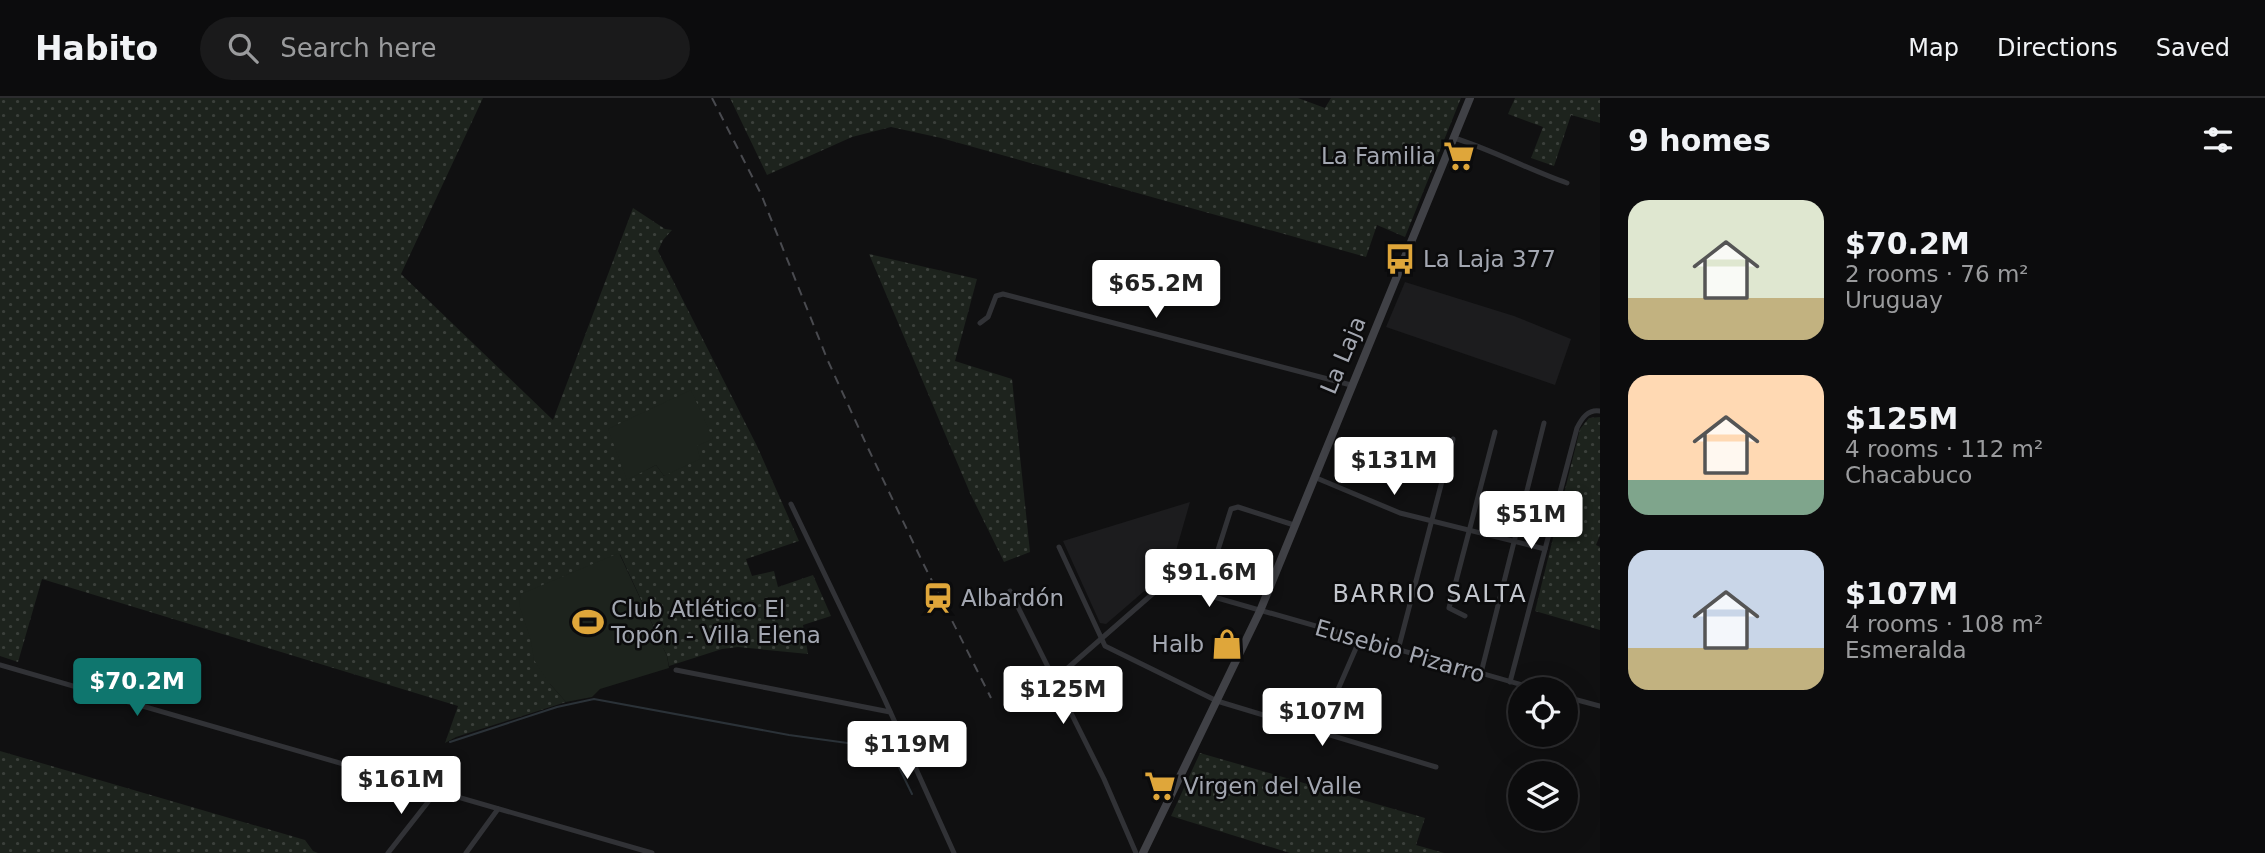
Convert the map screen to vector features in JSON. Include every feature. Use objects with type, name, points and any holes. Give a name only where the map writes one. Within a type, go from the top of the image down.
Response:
[{"type":"main road","name":"La Laja","points":[[1143,853],[1260,611],[1470,98]]},
{"type":"street","points":[[1454,138],[1479,145],[1517,164],[1567,183]]},
{"type":"street","points":[[980,323],[988,317],[996,296],[1003,294],[1351,385]]},
{"type":"street","points":[[1511,677],[1577,428],[1585,415],[1595,410],[1600,411]]},
{"type":"street","points":[[1481,673],[1544,423]]},
{"type":"street","points":[[1465,616],[1450,608],[1495,432]]},
{"type":"street","points":[[1398,649],[1453,439]]},
{"type":"street","points":[[1314,477],[1378,505],[1430,522],[1545,550]]},
{"type":"street","points":[[791,504],[954,853]]},
{"type":"street","points":[[1204,594],[1231,509],[1238,507],[1294,525]]},
{"type":"street","points":[[1059,547],[1105,646],[1217,701],[1436,767]]},
{"type":"street","name":"Eusebio Pizarro","points":[[1101,638],[1165,583],[1508,680]]},
{"type":"street","points":[[1010,591],[1104,779],[1136,853]]},
{"type":"street","points":[[1054,680],[1101,638]]},
{"type":"street","points":[[1319,733],[1360,639]]},
{"type":"street","points":[[0,665],[652,853]]},
{"type":"street","points":[[676,670],[890,712]]},
{"type":"street","points":[[1578,700],[1600,706]]},
{"type":"street","points":[[388,853],[428,802],[433,791]]},
{"type":"street","points":[[466,853],[498,809]]},
{"type":"shaded area","points":[[0,98],[483,98],[401,274],[553,420],[633,208],[665,229],[672,230],[658,251],[757,446],[799,541],[746,559],[752,576],[774,571],[778,587],[813,575],[831,616],[803,625],[808,654],[738,647],[722,649],[669,666],[667,656],[620,554],[550,684],[566,702],[456,737],[445,743],[458,706],[42,579],[18,662],[0,656]],"holes":[[[691,391],[697,446],[664,476],[656,465],[646,470]]]},
{"type":"shaded area","points":[[730,98],[1298,98],[1325,108],[1331,98],[1461,98],[1405,237],[1377,225],[1366,257],[941,138],[891,127],[852,137],[767,175]]},
{"type":"shaded area","points":[[1515,98],[1600,98],[1600,123],[1571,115],[1554,166],[1531,158],[1543,127],[1508,114]]},
{"type":"shaded area","points":[[869,254],[977,279],[955,361],[1012,379],[1030,552],[1004,562],[970,493]]},
{"type":"shaded area","points":[[1405,282],[1514,316],[1571,339],[1555,385],[1386,327]]},
{"type":"shaded area","points":[[691,390],[713,439],[697,446],[700,459],[664,476],[656,465],[627,480],[608,429]]},
{"type":"shaded area","points":[[1600,417],[1600,535],[1596,545],[1600,547],[1600,630],[1535,611],[1580,429],[1589,418]]},
{"type":"shaded area","points":[[1190,502],[1169,575],[1164,574],[1106,624],[1100,623],[1063,541]]},
{"type":"shaded area","name":"Club Atlético El Topón - Villa Elena","points":[[619,553],[667,656],[669,668],[600,689],[592,697],[566,702],[534,660],[519,604],[521,594]]},
{"type":"shaded area","points":[[0,751],[305,840],[313,851],[318,853],[0,853]]},
{"type":"shaded area","points":[[1200,753],[1425,818],[1416,845],[1444,853],[1290,853],[1171,816]]},
{"type":"waterway","points":[[450,742],[557,707],[594,699],[789,735],[884,748],[891,751],[912,794]]},
{"type":"railway","points":[[712,98],[761,194],[828,361],[867,446],[991,698]]},
{"type":"place","name":"La Familia","points":[[1459,156]]},
{"type":"place","name":"La Laja 377","points":[[1400,259]]},
{"type":"place","name":"Albardón","points":[[938,598]]},
{"type":"place","name":"Club Atlético El Topón - Villa Elena","points":[[588,622]]},
{"type":"place","name":"Halb","points":[[1227,644]]},
{"type":"place","name":"Virgen del Valle","points":[[1160,786]]},
{"type":"district","name":"BARRIO SALTA","points":[[1430,594]]}]
